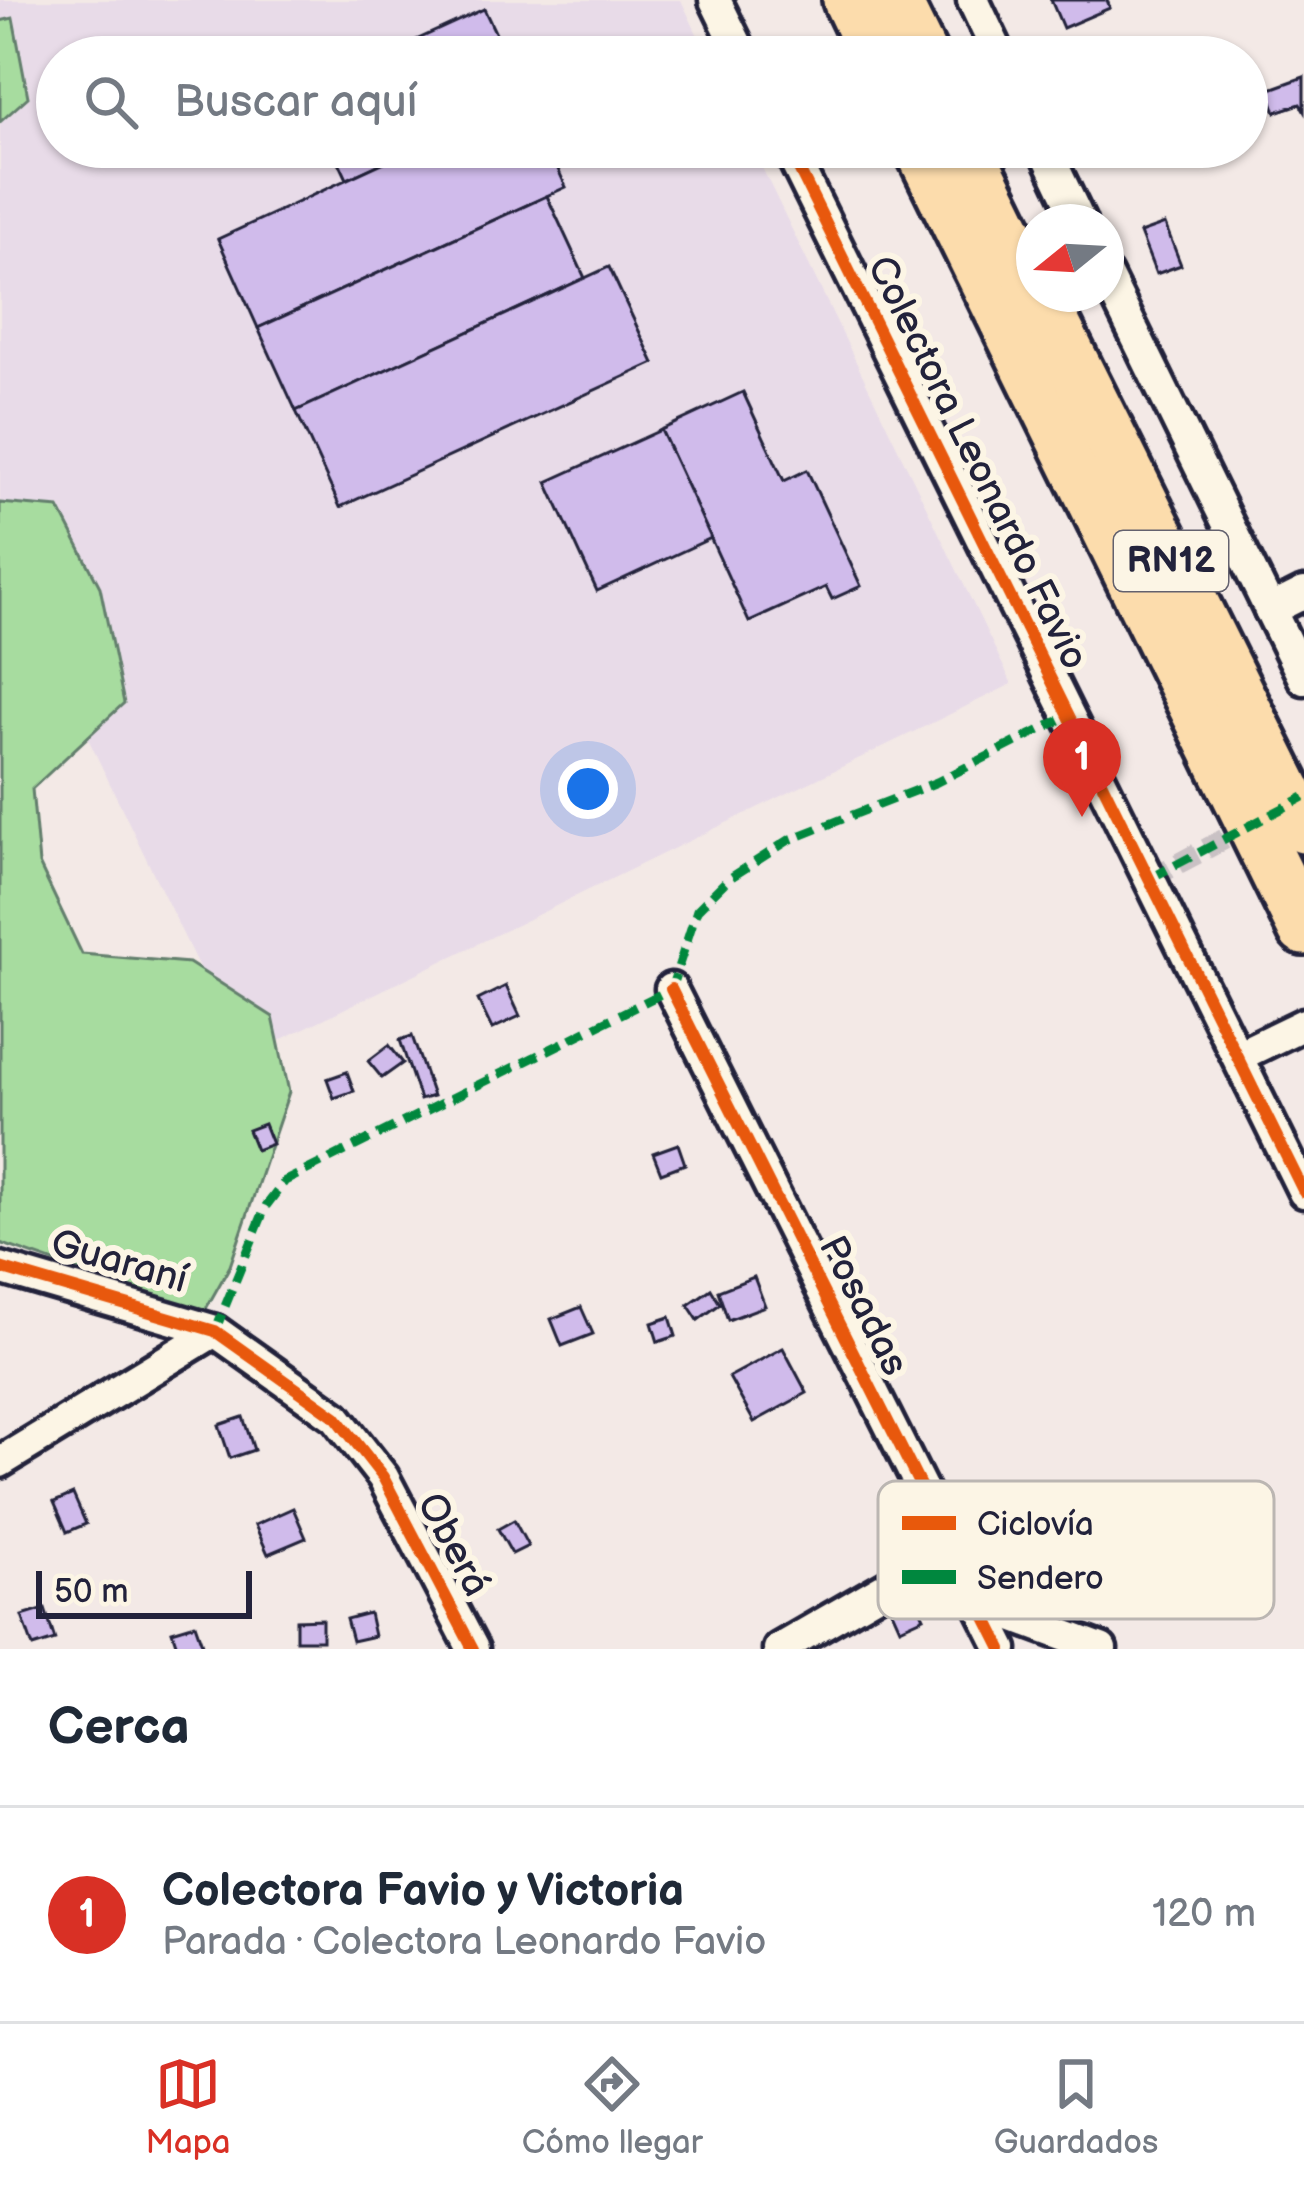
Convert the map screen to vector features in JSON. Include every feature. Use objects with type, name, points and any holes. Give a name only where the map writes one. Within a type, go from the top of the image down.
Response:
[{"type":"highway","points":[[849,0],[866,36]]},
{"type":"highway","points":[[894,0],[912,36]]},
{"type":"highway","name":"RN12","points":[[930,168],[1304,929]]},
{"type":"highway","points":[[976,168],[1016,248]]},
{"type":"highway","name":"RN12","points":[[1048,312],[1304,827]]},
{"type":"street","points":[[715,0],[733,36]]},
{"type":"street","points":[[973,0],[990,36]]},
{"type":"street","name":"Colectora Leonardo Favio","points":[[798,168],[1304,1192]]},
{"type":"street","points":[[1054,168],[1071,204]]},
{"type":"street","points":[[1124,312],[1304,679]]},
{"type":"street","points":[[1270,610],[1304,593]]},
{"type":"street","name":"Posadas","points":[[670,989],[918,1481]]},
{"type":"street","points":[[1238,1056],[1304,1024]]},
{"type":"street","name":"Guaraní","points":[[0,1268],[215,1331]]},
{"type":"street","points":[[0,1462],[215,1331]]},
{"type":"street","name":"Oberá","points":[[215,1331],[336,1417],[382,1477],[473,1649]]},
{"type":"street","points":[[778,1649],[878,1592]]},
{"type":"street","name":"Posadas","points":[[987,1619],[1002,1649]]},
{"type":"street","points":[[1020,1619],[1100,1649]]},
{"type":"shaded area","points":[[0,0],[681,0],[698,36],[36,36],[36,168],[762,168],[1012,684],[243,1058],[0,557]]},
{"type":"green space","points":[[13,18],[28,97],[0,122],[0,21]]},
{"type":"green space","points":[[0,503],[59,508],[100,587],[124,703],[32,789],[39,864],[82,954],[189,963],[273,1017],[289,1092],[230,1266],[203,1314],[0,1243]]},
{"type":"building","points":[[1051,0],[1107,0],[1110,8],[1063,28]]},
{"type":"building","points":[[484,9],[497,36],[425,36]]},
{"type":"building","points":[[1304,77],[1304,111],[1300,104],[1276,112],[1268,90]]},
{"type":"building","points":[[342,168],[371,168],[347,179]]},
{"type":"building","points":[[372,168],[557,168],[566,187],[258,328],[218,239]]},
{"type":"building","points":[[547,196],[585,278],[296,411],[258,328]]},
{"type":"building","points":[[1165,224],[1181,265],[1156,274],[1140,233]]},
{"type":"building","points":[[609,267],[654,363],[340,507],[296,411]]},
{"type":"building","points":[[743,392],[784,481],[807,470],[861,586],[832,599],[826,587],[749,622],[661,430]]},
{"type":"building","points":[[661,430],[711,538],[597,591],[547,482]]},
{"type":"building","points":[[506,986],[520,1016],[492,1029],[478,1000]]},
{"type":"building","points":[[412,1036],[433,1096],[420,1100],[400,1040]]},
{"type":"building","points":[[389,1045],[403,1063],[382,1078],[368,1061]]},
{"type":"building","points":[[347,1072],[354,1091],[334,1098],[327,1079]]},
{"type":"building","points":[[264,1124],[272,1144],[256,1150],[248,1130]]},
{"type":"building","points":[[678,1144],[685,1164],[661,1173],[653,1153]]},
{"type":"building","points":[[754,1277],[765,1306],[728,1320],[718,1291]]},
{"type":"building","points":[[711,1289],[720,1304],[698,1320],[688,1305]]},
{"type":"building","points":[[581,1307],[593,1334],[562,1346],[551,1319]]},
{"type":"building","points":[[670,1317],[676,1336],[658,1342],[652,1323]]},
{"type":"building","points":[[783,1348],[807,1393],[754,1422],[729,1377]]},
{"type":"building","points":[[243,1417],[254,1450],[230,1458],[219,1425]]},
{"type":"building","points":[[73,1494],[86,1524],[67,1532],[54,1502]]},
{"type":"building","points":[[293,1508],[306,1538],[268,1554],[255,1525]]},
{"type":"building","points":[[514,1520],[528,1546],[512,1554],[498,1529]]},
{"type":"building","points":[[45,1609],[55,1640],[33,1647],[22,1616]]},
{"type":"building","points":[[369,1613],[374,1636],[352,1641],[346,1619]]},
{"type":"building","points":[[322,1619],[322,1640],[296,1640],[296,1620]]},
{"type":"building","points":[[896,1619],[920,1619],[900,1628]]},
{"type":"building","points":[[195,1624],[203,1647],[178,1649],[172,1631]]},
{"type":"tunnel","points":[[1151,878],[1251,825]]},
{"type":"marked path","points":[[215,1331],[266,1206],[285,1181],[671,989],[697,910],[727,880],[789,840],[937,782],[1068,716]]},
{"type":"marked path","points":[[1151,878],[1304,797]]},
{"type":"cycle path","points":[[798,168],[1304,1192]]},
{"type":"cycle path","points":[[671,989],[918,1481]]},
{"type":"cycle path","points":[[0,1268],[215,1331],[336,1417],[383,1477],[473,1649]]},
{"type":"cycle path","points":[[987,1619],[1002,1649]]},
{"type":"place","name":"Colectora Favio y Victoria","points":[[1082,817]]}]
